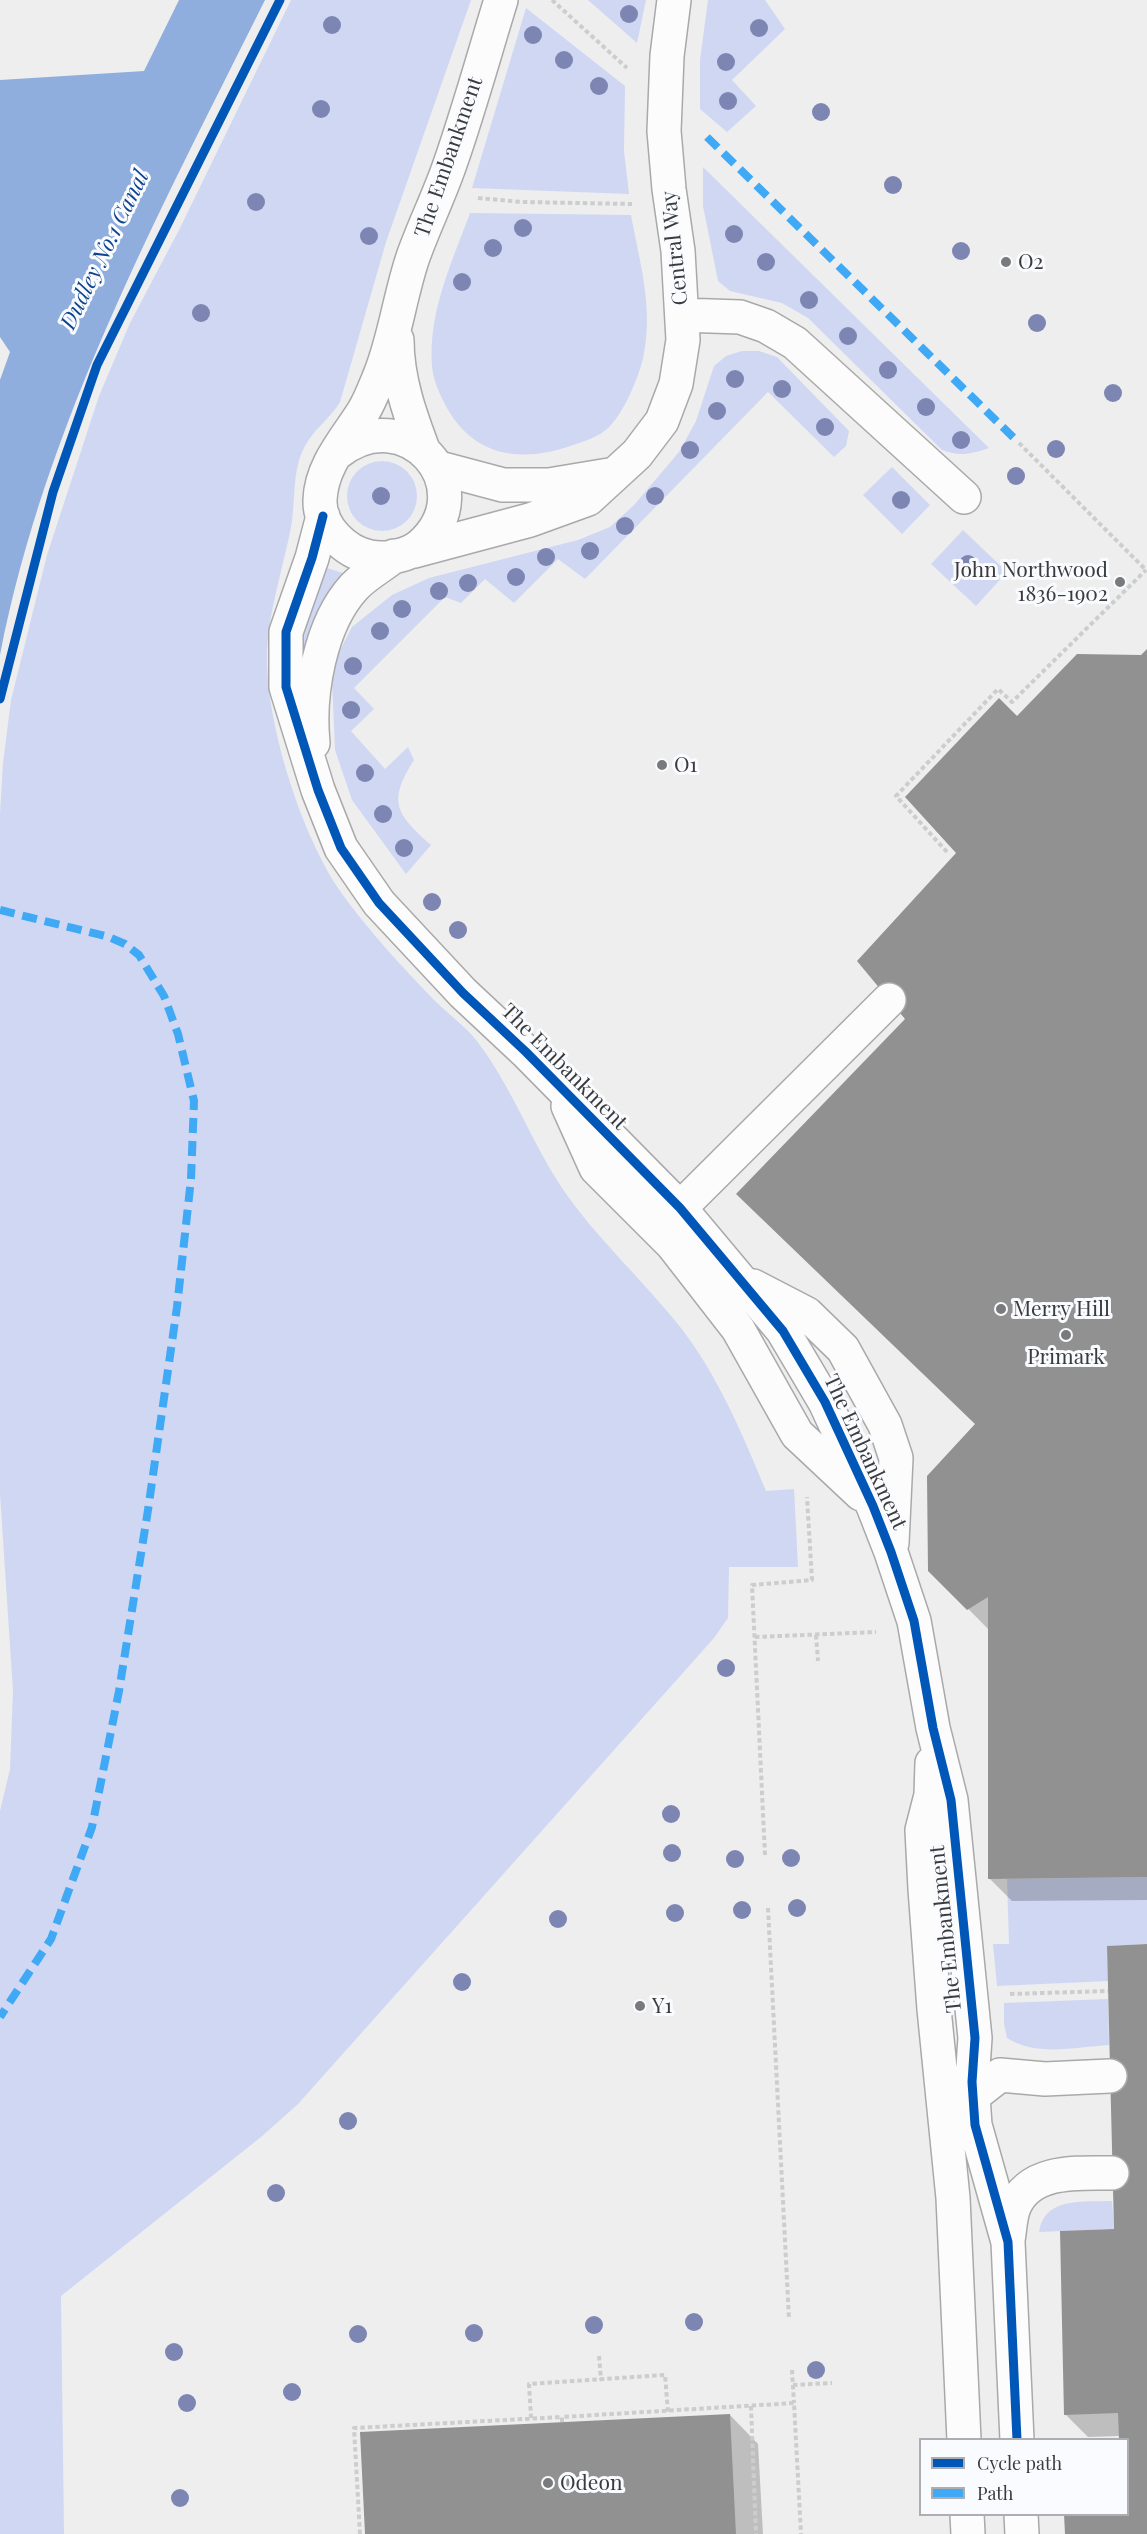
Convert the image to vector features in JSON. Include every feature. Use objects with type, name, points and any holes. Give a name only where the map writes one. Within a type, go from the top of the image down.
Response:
[{"type":"street","name":"The Embankment","points":[[501,0],[450,165],[413,257],[381,373],[365,409],[325,471],[320,501],[323,516],[312,558],[285,632],[286,687],[318,790],[342,848],[379,903],[463,993],[526,1052],[559,1088],[680,1208],[743,1281],[783,1331],[825,1402],[873,1506],[914,1621],[933,1728],[951,1800],[975,2038],[972,2082],[975,2125],[1008,2242],[1017,2438]]},
{"type":"street","name":"Central Way","points":[[402,554],[530,520],[588,499],[637,454],[662,421],[676,384],[683,340],[678,251],[664,131],[667,56],[674,0]]},
{"type":"street","name":"The Embankment","points":[[318,790],[311,724],[319,658],[331,621],[355,587],[402,554],[420,546],[435,530],[444,506],[445,489],[406,404],[397,363],[397,314]]},
{"type":"street","points":[[682,315],[740,317],[766,326],[795,343],[964,497]]},
{"type":"street","points":[[337,453],[348,444],[367,436],[382,434],[403,437],[418,444],[431,460],[503,485],[549,485],[614,474]]},
{"type":"street","points":[[323,516],[333,535],[360,555],[381,559],[402,554]]},
{"type":"street","points":[[680,1208],[889,1000]]},
{"type":"street","points":[[559,1088],[596,1168],[672,1244],[738,1329],[797,1434],[873,1506]]},
{"type":"street","points":[[743,1281],[807,1314],[843,1349],[885,1425],[896,1458],[891,1552]]},
{"type":"street","name":"The Embankment","points":[[933,1728],[931,1795],[922,1830],[934,2008],[953,2198],[964,2438]]},
{"type":"street","points":[[975,2038],[1000,2075]]},
{"type":"street","points":[[953,2198],[958,2160],[956,2121],[973,2096],[1000,2075],[1045,2079],[1110,2076]]},
{"type":"street","points":[[1008,2242],[1013,2210],[1021,2193],[1040,2180],[1048,2176],[1112,2173]]},
{"type":"street","points":[[967,2516],[968,2534]]},
{"type":"street","points":[[1021,2516],[1022,2534]]},
{"type":"path","points":[[552,0],[634,73]]},
{"type":"path","points":[[438,194],[522,202],[632,204]]},
{"type":"path","points":[[947,852],[896,796],[998,689],[1012,702],[1146,570],[1019,443]]},
{"type":"path","points":[[922,838],[927,831]]},
{"type":"path","points":[[765,1855],[752,1585],[812,1580],[805,1486]]},
{"type":"path","points":[[755,1637],[879,1632]]},
{"type":"path","points":[[816,1635],[818,1660]]},
{"type":"path","points":[[768,1908],[789,2319]]},
{"type":"path","points":[[1005,1995],[1108,1991]]},
{"type":"path","points":[[599,2356],[601,2380]]},
{"type":"path","points":[[792,2370],[801,2534]]},
{"type":"path","points":[[531,2418],[529,2384],[666,2375],[668,2412]]},
{"type":"path","points":[[793,2385],[832,2383]]},
{"type":"path","points":[[360,2534],[354,2428],[531,2418],[562,2419],[795,2403]]},
{"type":"path","points":[[751,2406],[756,2534]]},
{"type":"shaded area","points":[[291,0],[471,0],[386,242],[340,402],[308,441],[296,472],[291,527],[272,610],[267,667],[270,699],[286,769],[311,837],[340,891],[398,961],[476,1040],[500,1076],[562,1188],[590,1225],[666,1310],[694,1346],[729,1406],[766,1491],[794,1489],[798,1567],[729,1567],[728,1618],[714,1638],[298,2104],[261,2137],[61,2296],[64,2534],[0,2534],[0,1811],[10,1769],[13,1691],[0,1494],[0,814],[3,763],[11,700],[47,555],[99,396],[130,323],[179,230]]},
{"type":"shaded area","points":[[588,0],[646,0],[637,43]]},
{"type":"shaded area","points":[[708,0],[765,0],[785,29],[732,80],[756,106],[727,132],[700,109],[700,60]]},
{"type":"shaded area","points":[[526,8],[625,86],[624,151],[629,194],[472,188]]},
{"type":"shaded area","points":[[703,167],[989,448],[966,454],[942,450],[808,318],[782,303],[730,291],[718,281],[703,206]]},
{"type":"shaded area","points":[[470,213],[631,215],[642,269],[646,304],[646,340],[641,366],[630,395],[614,421],[601,433],[554,451],[536,454],[502,452],[471,437],[458,425],[447,408],[437,387],[432,366],[434,326],[449,269]]},
{"type":"shaded area","points":[[742,351],[759,351],[777,357],[849,431],[846,446],[834,457],[768,392],[585,579],[558,559],[514,603],[485,579],[461,603],[445,597],[354,688],[374,709],[351,731],[385,769],[408,747],[414,760],[400,787],[399,807],[410,825],[431,845],[406,874],[352,800],[335,750],[332,680],[337,656],[352,627],[392,595],[429,578],[578,540],[610,527],[634,505],[679,452],[696,421],[714,366],[726,356]]},
{"type":"shaded area","points":[[382,461],[395,464],[407,471],[414,483],[417,496],[414,509],[407,521],[395,528],[382,531],[369,528],[357,521],[350,509],[347,496],[350,483],[357,471],[369,464]]},
{"type":"shaded area","points":[[892,467],[930,505],[902,534],[863,495]]},
{"type":"shaded area","points":[[963,530],[1007,572],[976,606],[931,564]]},
{"type":"shaded area","points":[[327,568],[343,573],[309,631],[304,656],[298,623]]},
{"type":"shaded area","points":[[1147,1877],[1147,1944],[1107,1946],[1108,1981],[997,1986],[993,1944],[1009,1944],[1007,1879]]},
{"type":"shaded area","points":[[1108,1999],[1109,2045],[1044,2049],[1019,2044],[1007,2038],[1004,2003]]},
{"type":"shaded area","points":[[1112,2201],[1114,2229],[1039,2232],[1042,2220],[1057,2207],[1067,2203]]},
{"type":"water","name":"Dudley No.1 Canal","points":[[179,0],[265,0],[147,238],[76,401],[46,484],[20,568],[0,655],[0,380],[10,352],[0,337],[0,80],[144,71]]},
{"type":"building","name":"Merry Hill","points":[[1147,649],[1147,1877],[988,1879],[988,1597],[967,1610],[928,1571],[927,1476],[975,1424],[736,1194],[905,1019],[857,961],[956,853],[905,797],[999,698],[1017,716],[1077,654],[1141,655]]},
{"type":"building","points":[[1147,1944],[1147,2534],[1065,2534],[1064,2516],[1129,2516],[1129,2438],[1119,2438],[1118,2413],[1064,2415],[1060,2231],[1114,2229],[1107,1946]]},
{"type":"building","name":"Odeon","points":[[730,2414],[736,2534],[365,2534],[360,2432]]},
{"type":"marked path","points":[[707,137],[1019,443]]},
{"type":"marked path","points":[[0,910],[109,937],[125,944],[139,955],[164,996],[178,1034],[194,1101],[191,1179],[177,1307],[119,1691],[92,1827],[51,1939],[0,2017]]},
{"type":"cycle path","points":[[0,699],[53,492],[97,365],[280,0]]},
{"type":"cycle path","points":[[323,516],[312,558],[286,632],[286,687],[318,790],[341,848],[379,903],[463,993],[526,1052],[680,1208],[783,1331],[825,1402],[873,1506],[891,1552],[914,1621],[933,1728],[951,1800],[975,2038],[972,2082],[975,2125],[1008,2242],[1017,2438]]},
{"type":"place","name":"O2","points":[[1006,262]]},
{"type":"place","name":"John Northwood 1836-1902","points":[[1120,582]]},
{"type":"place","name":"O1","points":[[662,765]]},
{"type":"place","name":"Merry Hill","points":[[1001,1309]]},
{"type":"place","name":"Primark","points":[[1066,1335]]},
{"type":"place","name":"Y1","points":[[640,2006]]},
{"type":"place","name":"Odeon","points":[[548,2483]]}]
